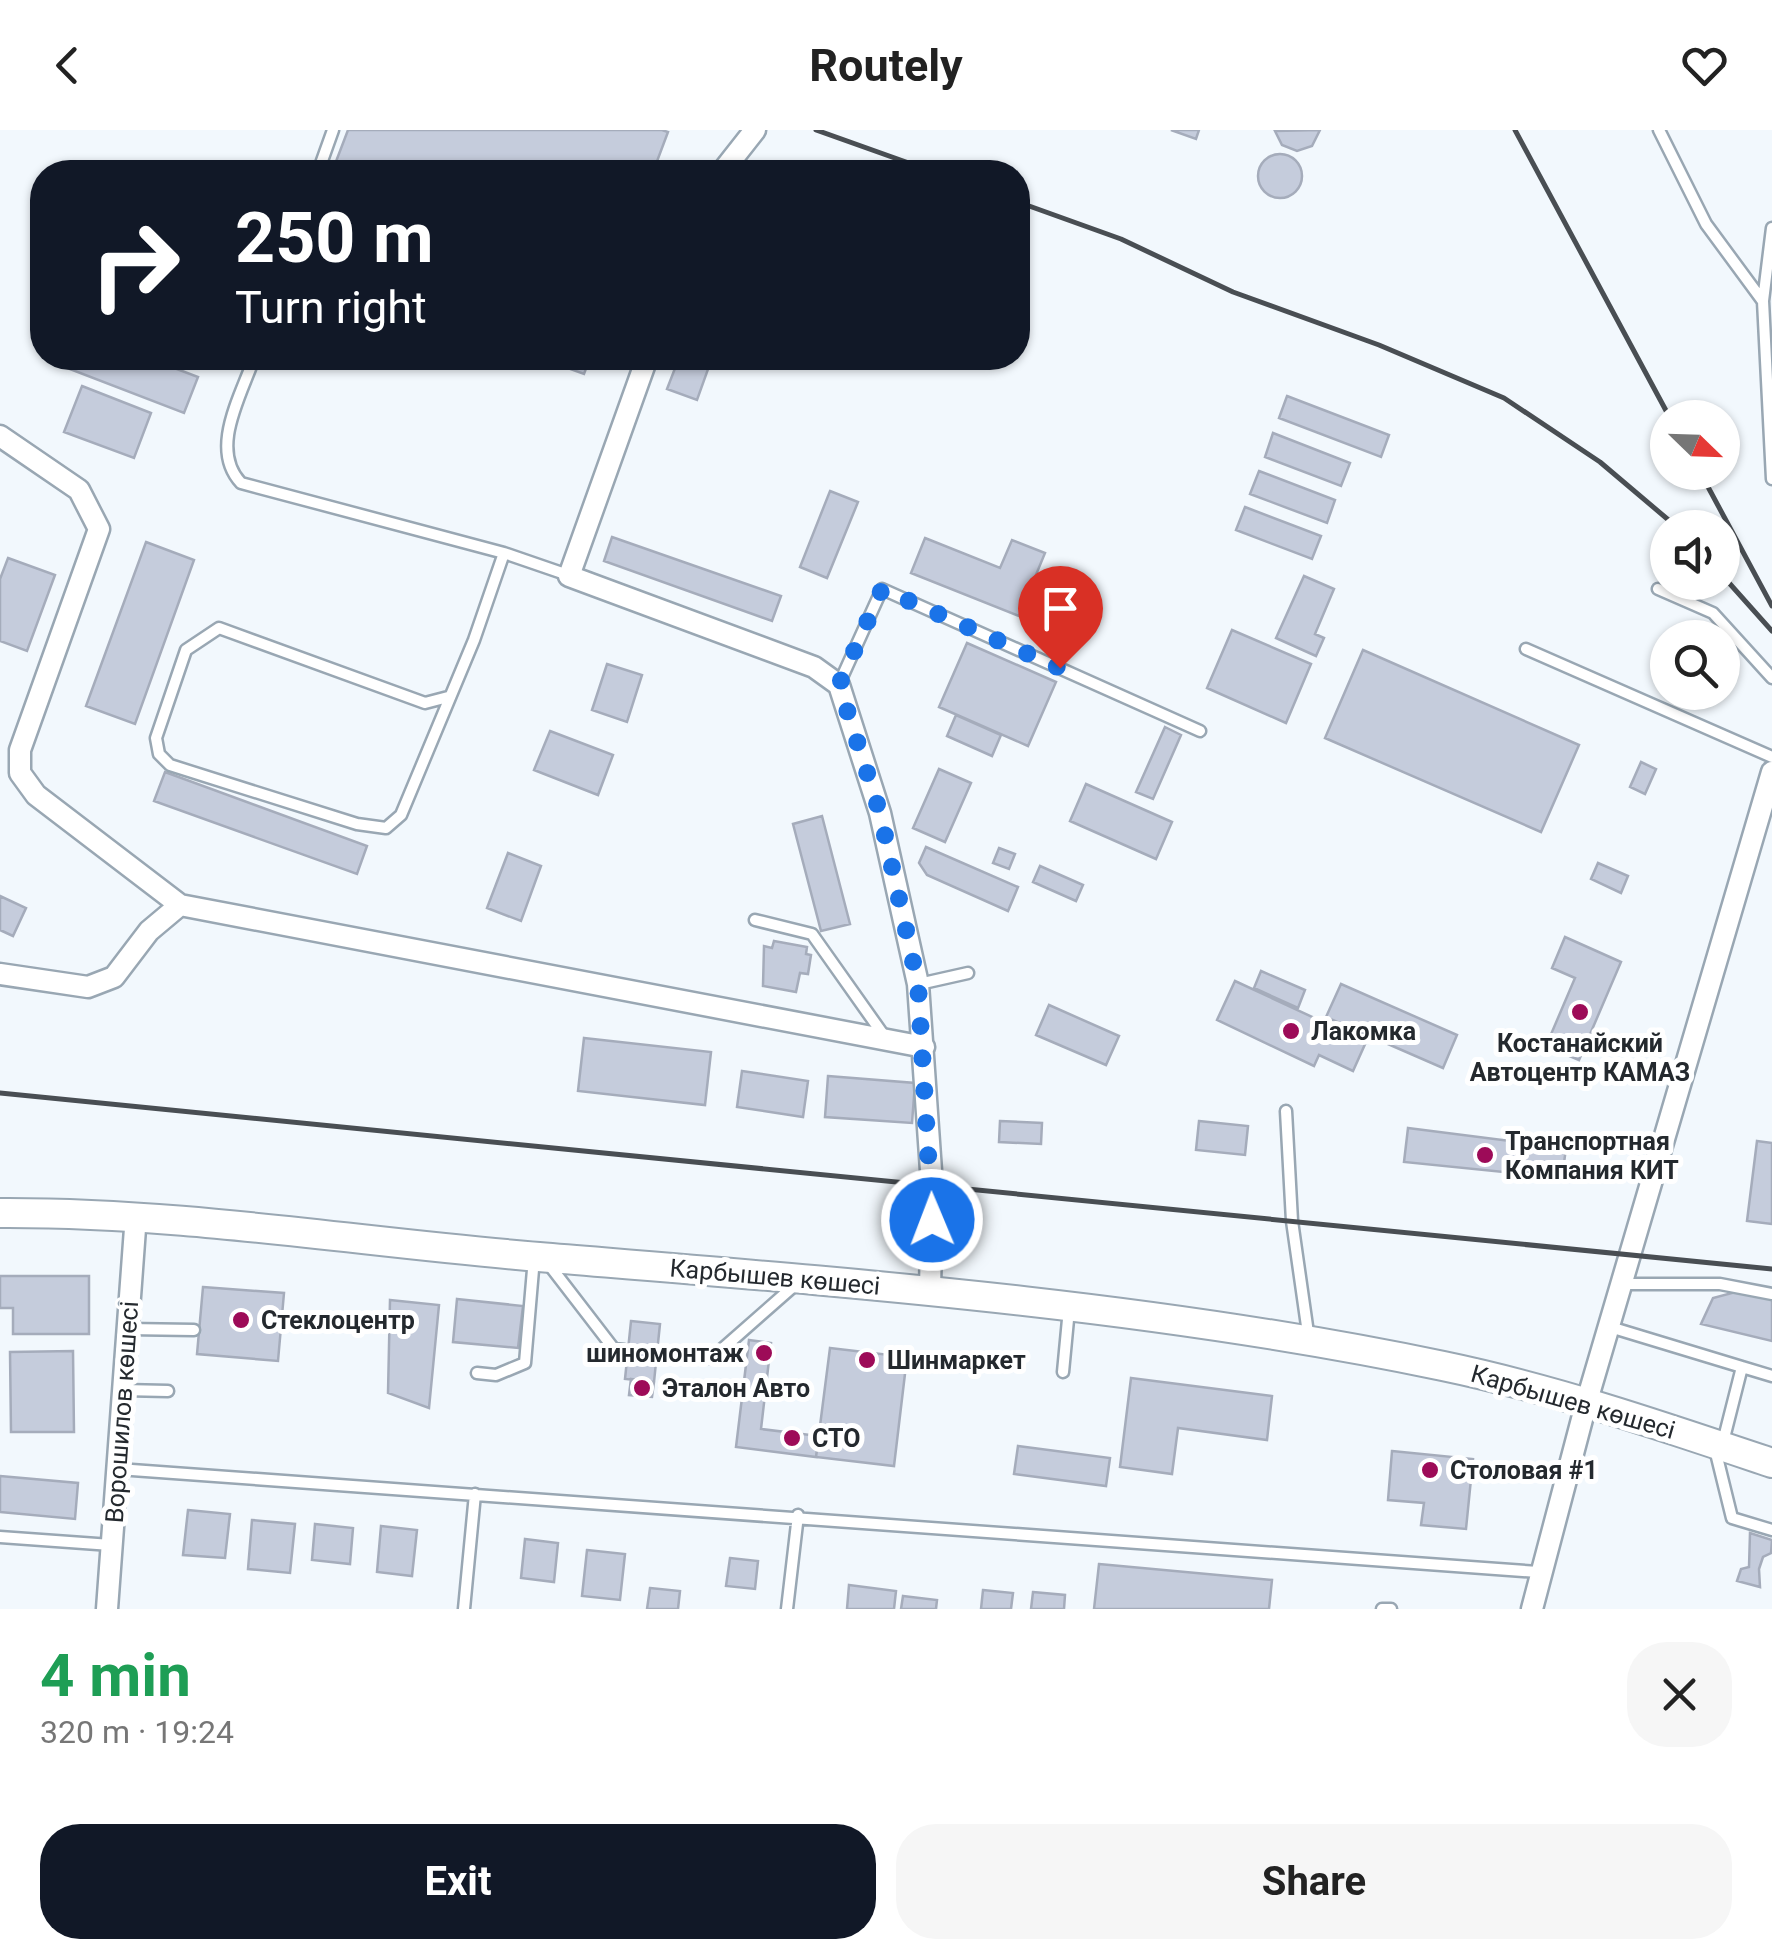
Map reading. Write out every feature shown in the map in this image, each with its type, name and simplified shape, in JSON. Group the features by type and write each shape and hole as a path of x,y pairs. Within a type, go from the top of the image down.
{"main road":[{"name":"Карбышев көшесі","path":"0,1213 136,1215 539,1257 930,1290 1309,1341 1448,1367 1586,1404 1772,1463"}],"street":[{"path":"732,160 756,130"},
{"path":"644,370 570,576 814,667 839,685 880,813 918,984 932,1186 930,1290"},
{"path":"0,436 78,490 99,529 20,750 20,774 36,795 180,905 924,1048"},
{"path":"1532,1609 1538,1572 1586,1404 1772,772"},
{"path":"0,974 88,987 114,978 150,931 180,905"},
{"name":"Ворошилов көшесі","path":"107,1609 136,1215"}],"lane":[{"path":"322,160 333,130"},
{"path":"1658,130 1706,224 1762,301"},
{"path":"1772,228 1762,301 1772,479"},
{"path":"250,370 228,432 226,459 241,484 504,553 570,576"},
{"path":"448,697 425,703 219,628 186,650 156,738 159,754 170,765 358,824 386,828 401,815 448,697 504,553"},
{"path":"839,685 882,589 1200,731"},
{"path":"1683,600 1713,613 1772,678"},
{"path":"1526,648 1772,756"},
{"path":"755,920 812,934 888,1041"},
{"path":"918,984 968,974"},
{"path":"1286,1112 1292,1221 1309,1341"},
{"path":"539,1257 614,1349 624,1350"},
{"path":"477,1372 496,1375 525,1363 539,1257"},
{"path":"660,1353 712,1358 801,1280"},
{"path":"1623,1284 1720,1284 1772,1294"},
{"path":"1063,1372 1070,1308"},
{"path":"1610,1326 1772,1376"},
{"path":"128,1330 194,1330"},
{"path":"1742,1368 1718,1445 1732,1518 1772,1530"},
{"path":"123,1390 168,1391"},
{"path":"117,1468 1538,1572"},
{"path":"464,1609 475,1494"},
{"path":"787,1609 798,1515"},
{"path":"0,1537 112,1546"},
{"path":"1382,1609 1391,1609"}],"building":[{"path":"348,130 668,132 658,160 337,160"},
{"path":"1171,130 1199,130 1196,139"},
{"path":"1320,130 1312,146 1297,151 1282,145 1275,131"},
{"path":"1280,154 1296,160 1302,176 1296,192 1280,198 1264,192 1258,176 1264,160"},
{"path":"72,370 180,370 198,377 184,413"},
{"path":"674,370 708,370 697,400 667,389"},
{"path":"82,386 151,413 134,458 64,432"},
{"path":"1287,396 1389,435 1381,457 1279,418"},
{"path":"1273,433 1350,463 1341,486 1265,457"},
{"path":"1259,471 1335,500 1327,523 1250,494"},
{"path":"830,491 858,502 827,578 800,567"},
{"path":"1245,507 1321,536 1312,559 1236,530"},
{"path":"612,537 781,596 772,621 604,561"},
{"path":"925,538 1000,568 1012,540 1045,553 1019,616 911,573"},
{"path":"146,542 194,560 135,724 86,706"},
{"path":"8,558 55,575 27,651 0,641 0,579"},
{"path":"1304,576 1334,589 1315,634 1324,638 1316,656 1276,638"},
{"path":"1232,630 1311,664 1286,723 1207,688"},
{"path":"967,643 1056,682 1028,746 939,707"},
{"path":"1363,650 1579,745 1541,832 1325,738"},
{"path":"607,664 642,675 627,722 592,710"},
{"path":"956,715 1001,735 992,756 947,736"},
{"path":"1165,727 1181,735 1153,799 1136,792"},
{"path":"550,731 613,755 598,795 534,770"},
{"path":"1641,762 1656,769 1645,794 1630,787"},
{"path":"939,769 971,783 945,842 913,828"},
{"path":"165,772 367,846 357,874 154,801"},
{"path":"1086,784 1172,822 1156,859 1070,821"},
{"path":"822,816 850,924 821,931 793,824"},
{"path":"926,847 1018,887 1008,911 927,875 919,863"},
{"path":"999,848 1015,854 1009,869 993,863"},
{"path":"508,853 541,866 521,921 487,908"},
{"path":"1598,863 1628,876 1621,893 1591,879"},
{"path":"1040,866 1083,885 1076,901 1033,882"},
{"path":"0,896 26,908 13,936 0,930"},
{"name":"Костанайский Автоцентр КАМАЗ","path":"1565,937 1621,962 1579,1060 1546,1046 1575,978 1552,968"},
{"path":"774,941 807,947 806,954 811,955 808,974 800,973 796,992 763,986 764,946 772,948"},
{"path":"1261,971 1305,990 1298,1008 1254,988"},
{"name":"Лакомка","path":"1235,981 1366,1042 1353,1071 1319,1055 1314,1066 1217,1020"},
{"path":"1341,984 1457,1035 1443,1068 1326,1017"},
{"path":"1049,1005 1119,1036 1106,1065 1036,1035"},
{"path":"584,1038 711,1052 705,1105 578,1091"},
{"path":"742,1071 808,1081 803,1117 737,1107"},
{"path":"828,1076 915,1083 912,1123 825,1117"},
{"path":"1000,1121 1042,1123 1041,1144 999,1142"},
{"path":"1199,1121 1248,1126 1245,1155 1196,1150"},
{"name":"Транспортная Компания КИТ","path":"1408,1128 1566,1148 1562,1178 1404,1162"},
{"path":"1757,1141 1772,1143 1772,1224 1747,1221"},
{"path":"0,1276 89,1276 89,1334 13,1334 13,1308 0,1308"},
{"name":"Стеклоцентр","path":"203,1287 284,1293 278,1361 197,1354"},
{"path":"1743,1290 1772,1298 1772,1341 1701,1324 1713,1298"},
{"path":"457,1299 523,1306 518,1348 453,1342"},
{"path":"390,1300 439,1305 429,1408 388,1393"},
{"path":"631,1321 660,1324 654,1382 625,1379"},
{"path":"749,1340 771,1343 761,1429 819,1436 816,1457 736,1447"},
{"path":"830,1348 907,1357 894,1466 816,1457"},
{"path":"73,1351 74,1432 11,1432 10,1352"},
{"path":"1131,1378 1272,1396 1267,1440 1178,1428 1172,1474 1120,1467"},
{"name":"Эталон Авто","path":"631,1379 654,1382 652,1397 629,1395"},
{"path":"1018,1446 1110,1458 1106,1486 1014,1474"},
{"path":"1392,1451 1473,1459 1466,1529 1421,1525 1424,1503 1388,1500"},
{"path":"0,1476 78,1483 75,1519 0,1512"},
{"path":"188,1510 230,1514 225,1558 183,1555"},
{"path":"252,1520 295,1524 290,1573 248,1569"},
{"path":"315,1524 353,1528 350,1564 312,1560"},
{"path":"381,1526 417,1530 412,1576 377,1572"},
{"path":"1750,1533 1772,1540 1771,1553 1763,1557 1759,1569 1760,1587 1737,1581 1741,1569 1749,1567"},
{"path":"525,1539 558,1543 554,1582 521,1578"},
{"path":"587,1550 625,1554 620,1600 582,1596"},
{"path":"730,1558 758,1561 755,1589 726,1586"},
{"path":"1099,1564 1272,1580 1269,1609 1094,1609"},
{"path":"849,1585 896,1591 894,1609 847,1609"},
{"path":"650,1588 680,1591 678,1609 647,1609"},
{"path":"983,1590 1013,1593 1011,1609 981,1609"},
{"path":"1033,1592 1065,1595 1064,1609 1031,1609"},
{"path":"903,1596 937,1600 936,1609 901,1609"}],"railway":[{"path":"816,130 900,160"},
{"path":"1515,130 1660,400"},
{"path":"1030,206 1121,239 1233,292 1379,345 1504,398 1600,462 1657,510"},
{"path":"1710,490 1772,606"},
{"path":"1740,595 1772,631"},
{"path":"0,1093 1772,1269"}],"place":[{"name":"Костанайский Автоцентр КАМАЗ","path":"1580,1012"},
{"name":"Лакомка","path":"1291,1031"},
{"name":"Транспортная Компания КИТ","path":"1485,1155"},
{"name":"Стеклоцентр","path":"241,1320"},
{"name":"шиномонтаж","path":"764,1353"},
{"name":"Шинмаркет","path":"867,1360"},
{"name":"Эталон Авто","path":"642,1388"},
{"name":"СТО","path":"792,1438"},
{"name":"Столовая #1","path":"1430,1470"}],"route":[{"path":"932,1220 918,984 880,813 839,685 882,589 1060,668"}]}
